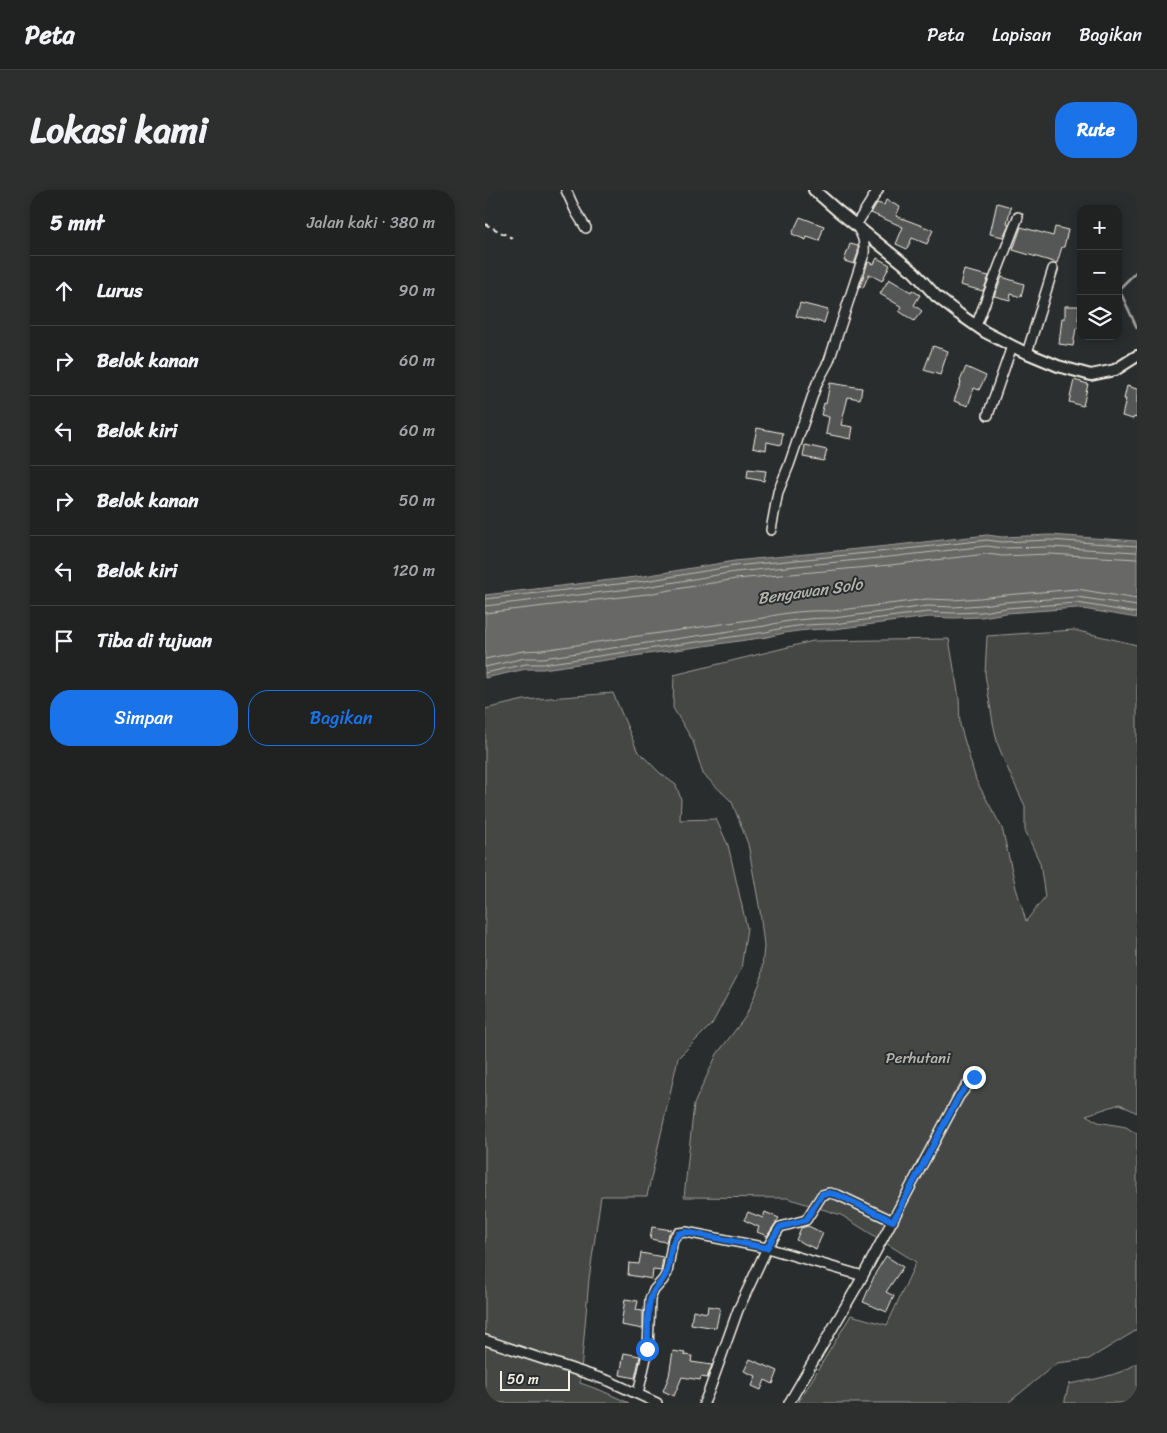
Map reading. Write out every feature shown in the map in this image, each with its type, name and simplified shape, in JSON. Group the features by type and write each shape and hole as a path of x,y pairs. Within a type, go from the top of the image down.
{"street":[{"path":"566,190 586,228"},
{"path":"813,190 914,272 937,296 977,326 1012,346 1058,366 1091,375 1115,370 1137,356"},
{"path":"856,225 878,190"},
{"path":"977,326 1018,217"},
{"path":"771,530 778,492 817,383 829,361 864,254 865,243 856,225"},
{"path":"1027,353 1053,269"},
{"path":"988,414 1012,346"},
{"path":"789,1403 863,1276 959,1096 974,1077"},
{"path":"704,1403 738,1310 767,1248 780,1227 806,1220 825,1193 838,1195 893,1221"},
{"path":"637,1394 647,1349 650,1299 654,1290 667,1273 673,1239 678,1234 686,1232 767,1248 863,1276"},
{"path":"485,1340 609,1381 657,1403"}],"path":[{"path":"485,224 512,238"}],"green space":[{"name":"Perhutani","path":"1074,630 1137,645 1137,1113 1120,1104 1086,1115 1098,1122 1126,1127 1137,1134 1137,1330 1089,1359 1057,1363 1008,1403 798,1403 851,1315 887,1325 916,1262 841,1215 787,1198 684,1197 694,1104 717,1054 746,1016 761,980 764,946 748,844 732,802 703,774 693,741 673,708 674,675 813,641 949,639 959,698 960,725 976,780 1002,828 1026,921 1045,897 1040,863 1025,830 1025,806 998,745 993,723 985,674 987,636"},
{"path":"613,693 637,750 661,774 676,785 681,799 680,820 716,819 728,845 747,928 741,969 712,1024 678,1058 647,1196 601,1196 589,1279 580,1383 629,1403 485,1403 485,709 524,700"},
{"path":"1137,1363 1137,1403 1065,1403 1069,1384 1114,1374"}],"water":[{"name":"Bengawan Solo","path":"987,535 1002,537 1050,535 1137,541 1137,618 1077,608 1006,613 982,617 929,617 834,629 792,632 543,669 526,669 485,678 485,595 644,576 734,561"}],"building":[{"path":"886,200 900,207 896,216 933,230 927,244 912,238 907,249 896,244 903,227 871,213 877,203 884,205"},
{"path":"997,203 1011,207 1007,223 1009,224 1003,237 990,234"},
{"path":"800,217 824,226 819,241 807,237 806,240 792,234"},
{"path":"1021,227 1053,236 1055,227 1068,230 1064,247 1062,247 1057,263 1013,250"},
{"path":"850,244 858,246 858,253 854,264 844,261"},
{"path":"877,258 890,265 882,281 869,274 863,288 860,287 868,262 874,264"},
{"path":"964,270 989,276 983,291 960,285"},
{"path":"1002,277 1024,284 1021,297 1011,294 1010,300 994,296"},
{"path":"889,279 920,295 914,305 922,311 914,321 899,311 902,307 880,294"},
{"path":"800,303 828,310 824,323 796,316"},
{"path":"1065,306 1077,306 1077,328 1073,346 1059,344 1062,318 1065,318"},
{"path":"933,346 948,351 940,375 924,370"},
{"path":"966,367 986,376 979,390 974,388 968,406 954,401"},
{"path":"1074,380 1088,384 1083,406 1069,402"},
{"path":"830,383 862,388 860,399 848,397 841,425 853,427 851,439 826,434 829,417 821,415 824,403 826,404"},
{"path":"1127,386 1137,389 1137,418 1134,417 1133,419 1122,416"},
{"path":"757,428 783,433 781,445 767,442 766,450 753,447"},
{"path":"805,445 827,450 824,461 803,457"},
{"path":"748,469 766,471 764,481 747,478"},
{"path":"748,1212 763,1218 765,1212 779,1218 767,1236 757,1232 759,1227 744,1220"},
{"path":"808,1226 823,1233 816,1249 796,1240 801,1228"},
{"path":"652,1227 672,1230 666,1242 650,1239"},
{"path":"641,1253 663,1257 661,1271 653,1270 652,1279 628,1275 629,1263 639,1264"},
{"path":"886,1256 903,1267 886,1292 894,1296 887,1312 863,1302 876,1272"},
{"path":"625,1299 638,1301 636,1310 643,1311 643,1329 621,1325"},
{"path":"708,1306 720,1308 716,1328 691,1324 693,1310 707,1313"},
{"path":"673,1351 692,1356 691,1362 712,1365 707,1378 701,1377 700,1380 682,1377 674,1396 663,1391 669,1376"},
{"path":"624,1353 640,1356 635,1378 620,1375"},
{"path":"750,1359 778,1371 773,1384 765,1380 761,1390 752,1386 756,1376 744,1371"}],"waterway":[{"path":"1137,271 1119,289 1137,328"}],"route":[{"path":"647,1349 650,1299 654,1290 667,1273 673,1239 678,1234 686,1232 767,1248 780,1227 806,1220 822,1194 825,1193 838,1195 893,1221 959,1096 974,1077"}]}
